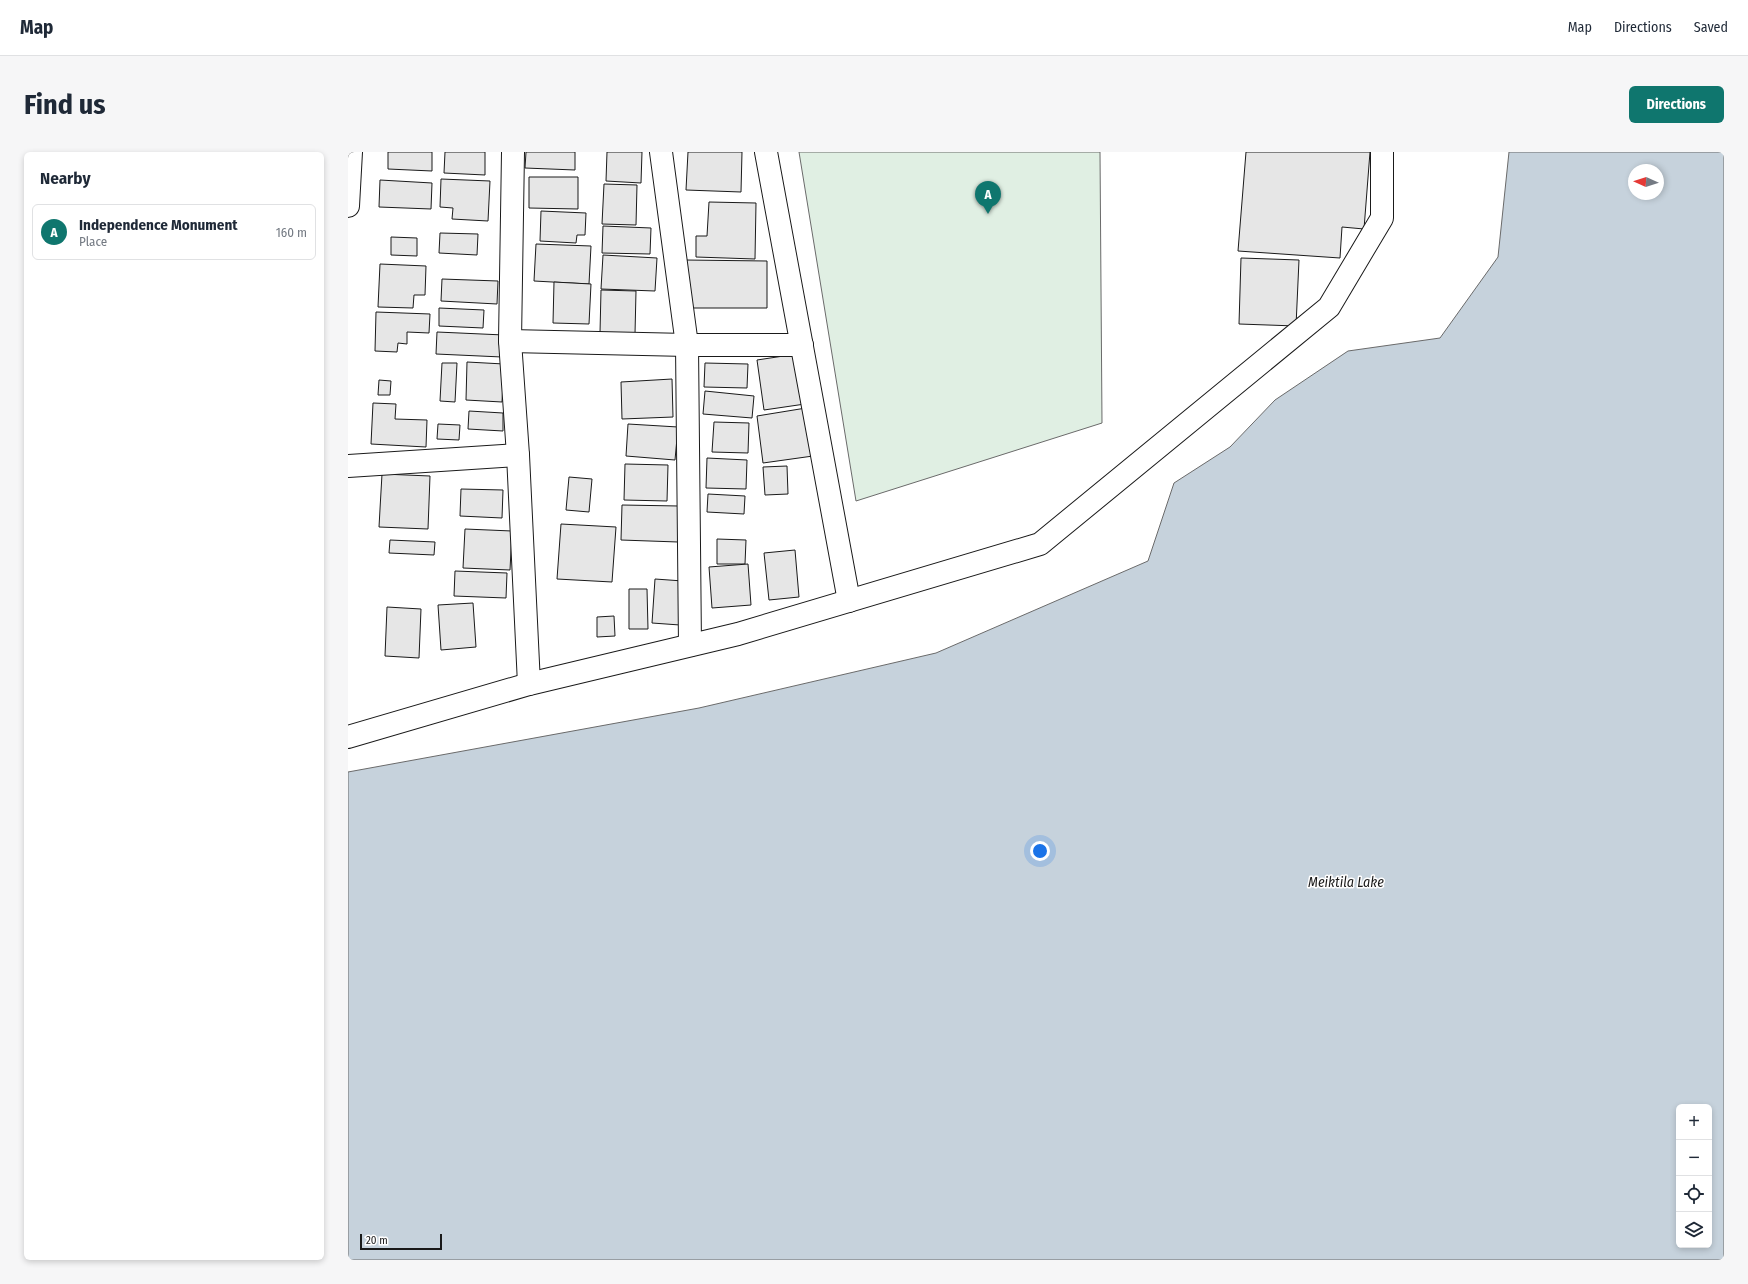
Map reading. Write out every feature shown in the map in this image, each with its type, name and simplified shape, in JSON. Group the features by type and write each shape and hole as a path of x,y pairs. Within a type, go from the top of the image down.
{"street":[{"path":"348,206 351,152"},
{"path":"513,152 510,341 518,456 529,684"},
{"path":"661,152 687,346 690,645"},
{"path":"766,152 849,601"},
{"path":"348,737 529,684 738,634 1040,544 1329,307 1382,218 1382,152"},
{"path":"510,341 687,346 802,346"},
{"path":"348,466 518,456"}],"green space":[{"path":"799,152 1100,152 1102,423 856,501"}],"water":[{"name":"Meiktila Lake","path":"1509,152 1724,152 1724,1260 348,1260 348,772 699,708 936,653 1148,561 1174,483 1230,447 1275,400 1348,351 1440,338 1498,257"}],"building":[{"path":"388,152 432,152 432,171 388,169"},
{"path":"445,152 485,152 485,175 444,173"},
{"path":"526,152 575,152 575,170 525,168"},
{"path":"607,152 642,152 641,183 606,181"},
{"path":"688,152 742,152 741,192 686,190"},
{"path":"1246,152 1370,152 1364,229 1342,227 1340,258 1238,251"},
{"path":"529,177 578,177 578,209 529,208"},
{"path":"441,179 490,181 488,221 452,219 453,208 440,207"},
{"path":"380,180 432,183 431,209 379,207"},
{"path":"604,184 637,185 636,225 602,224"},
{"path":"709,202 756,203 755,259 696,257 696,236 707,236"},
{"path":"541,211 586,213 585,235 577,235 576,243 540,241"},
{"path":"603,226 651,228 650,254 602,253"},
{"path":"440,233 478,234 477,255 439,253"},
{"path":"391,237 417,238 417,256 391,255"},
{"path":"536,244 591,246 589,284 534,281"},
{"path":"603,255 657,258 655,291 601,289"},
{"path":"1241,258 1299,260 1296,326 1239,324"},
{"path":"685,260 767,261 767,308 684,308"},
{"path":"380,264 426,266 425,295 414,295 413,308 378,307"},
{"path":"442,279 498,281 497,304 441,301"},
{"path":"554,282 591,284 589,324 553,323"},
{"path":"601,290 636,291 635,334 600,333"},
{"path":"439,308 484,310 483,328 439,326"},
{"path":"376,312 430,314 429,333 407,332 407,344 398,343 397,352 375,351"},
{"path":"437,332 504,335 502,357 436,354"},
{"path":"797,354 805,404 764,410 757,360"},
{"path":"467,362 504,364 502,402 466,400"},
{"path":"442,363 457,363 455,402 440,401"},
{"path":"705,363 748,364 747,388 704,387"},
{"path":"672,379 673,417 622,419 621,382"},
{"path":"379,380 391,381 390,395 378,395"},
{"path":"705,391 754,396 752,418 703,414"},
{"path":"373,403 396,404 395,419 427,420 426,447 371,444"},
{"path":"806,408 813,456 763,463 757,416"},
{"path":"469,411 503,413 503,431 468,429"},
{"path":"714,422 749,423 748,453 712,452"},
{"path":"438,424 460,425 459,440 437,439"},
{"path":"628,424 678,427 675,460 626,456"},
{"path":"707,458 747,460 746,489 706,488"},
{"path":"625,464 668,465 667,501 624,500"},
{"path":"787,466 788,494 765,495 763,467"},
{"path":"382,474 430,476 428,529 379,527"},
{"path":"569,477 592,479 589,512 566,510"},
{"path":"461,489 503,490 502,518 460,516"},
{"path":"708,494 745,496 744,514 707,512"},
{"path":"622,505 679,506 678,542 621,540"},
{"path":"561,524 616,527 612,582 557,579"},
{"path":"465,529 512,531 510,570 463,568"},
{"path":"717,539 746,540 745,564 717,564"},
{"path":"390,540 435,542 434,555 389,553"},
{"path":"795,550 799,597 769,600 764,553"},
{"path":"748,564 751,605 712,608 709,567"},
{"path":"455,571 507,573 506,598 454,596"},
{"path":"655,579 683,581 680,625 652,623"},
{"path":"629,589 647,589 648,629 629,629"},
{"path":"473,603 476,647 441,650 438,605"},
{"path":"387,607 421,609 419,658 385,656"},
{"path":"614,616 615,636 597,637 597,617"}],"place":[{"name":"Independence Monument","path":"988,214"}]}
